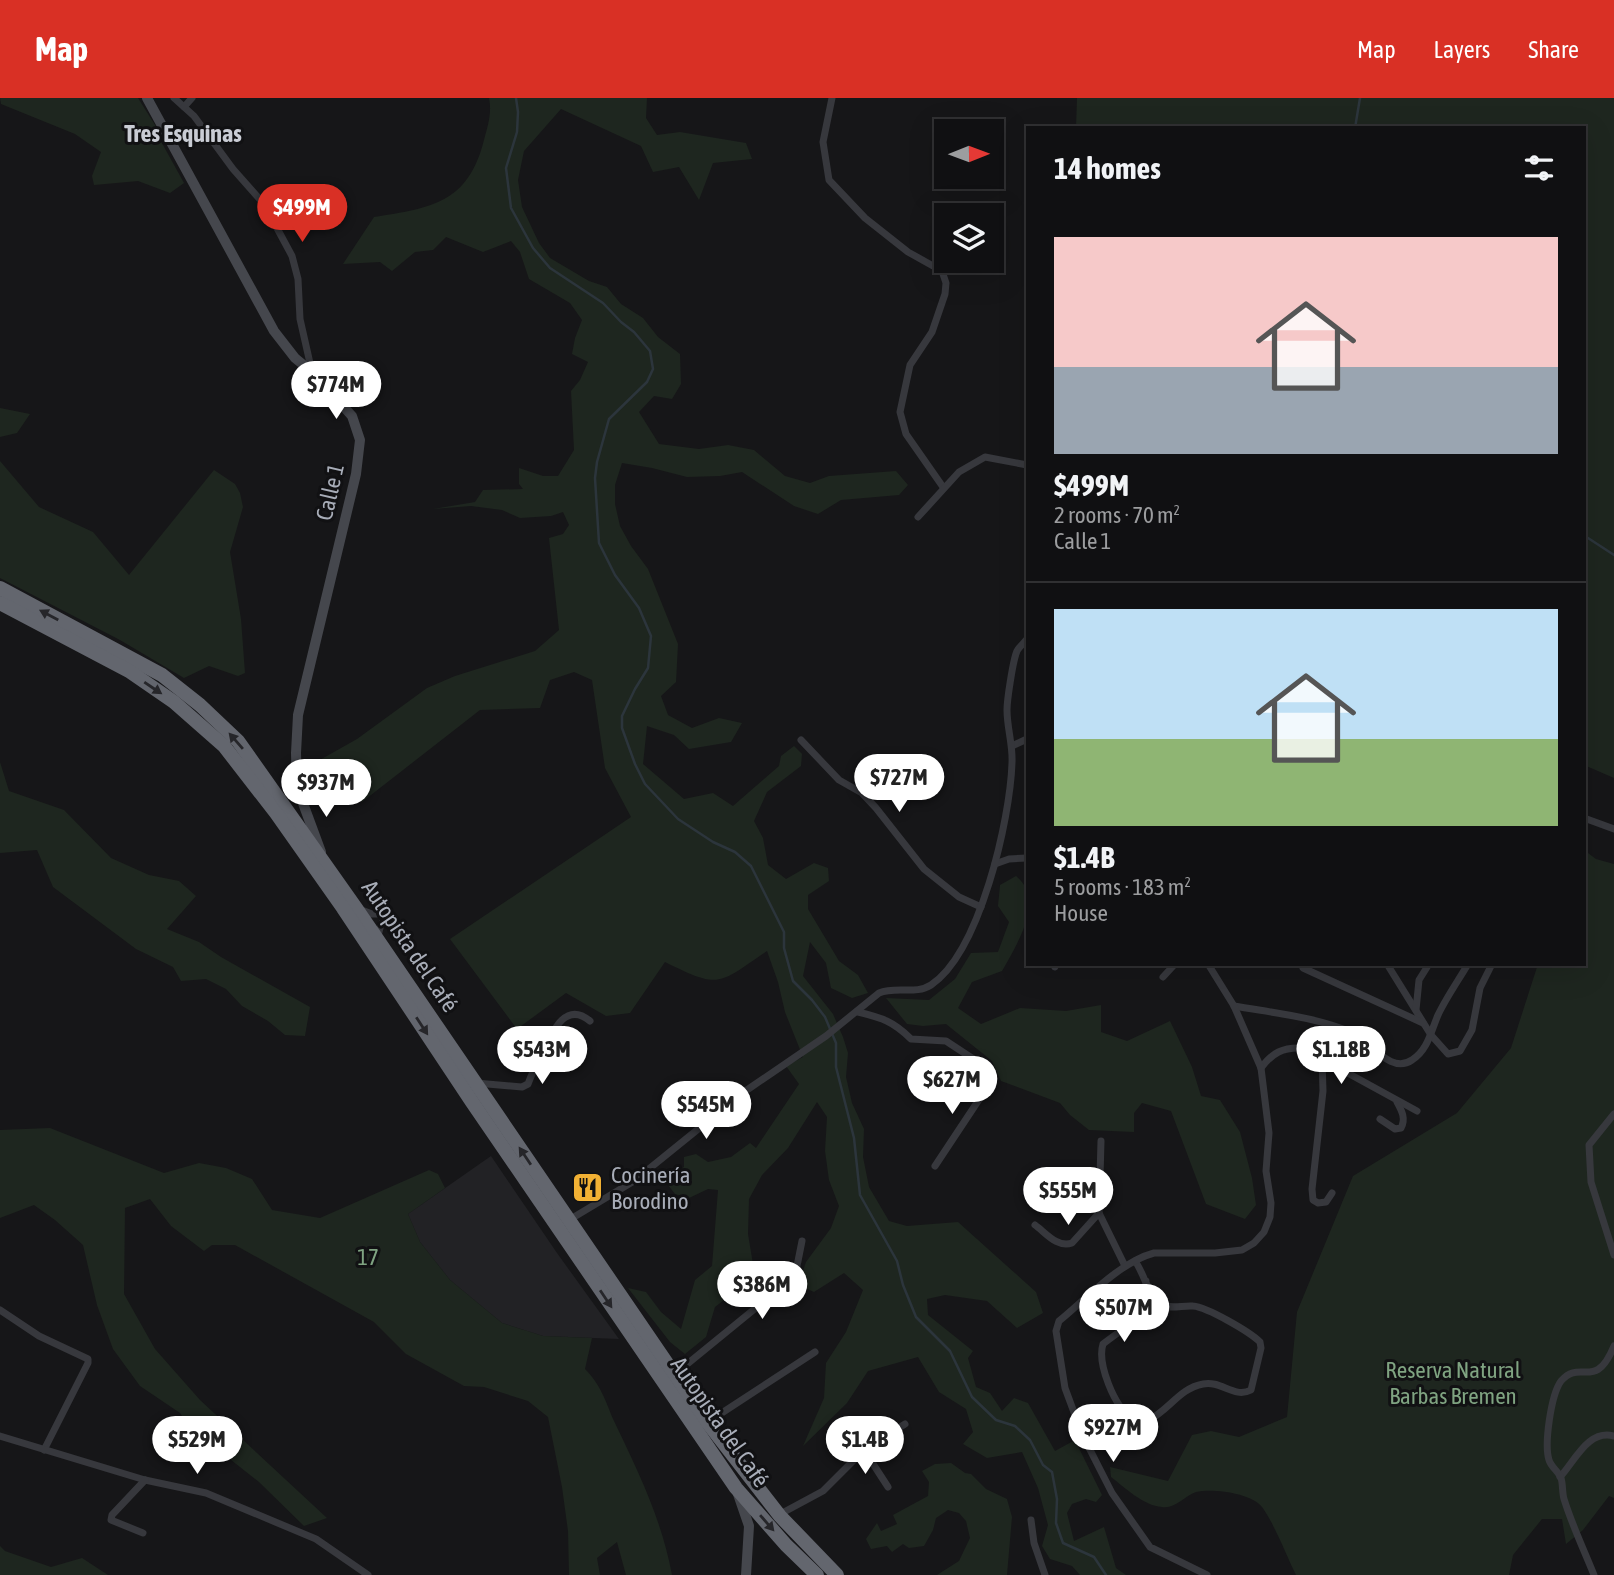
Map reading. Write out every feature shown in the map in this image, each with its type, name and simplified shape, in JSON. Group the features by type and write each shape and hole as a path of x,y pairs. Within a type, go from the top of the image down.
{"highway":[{"name":"Autopista del Café","path":"0,588 162,675 200,705 238,741 356,908 707,1422 780,1516 837,1575"},
{"name":"Autopista del Café","path":"0,603 129,671 174,702 224,746 276,813 343,908 736,1488 786,1545 817,1575"}],"street":[{"path":"174,98 206,130 264,204 292,256 298,279 300,319 312,372"},
{"path":"184,107 192,98"},
{"path":"832,98 823,142 829,180 864,218 908,252 934,264 942,271 946,283 932,332 910,365 900,412 906,434 943,487"},
{"name":"Calle 1","path":"148,99 265,316 283,344 352,416 360,440 360,454 299,715 296,753 298,787 324,862"},
{"path":"918,517 959,472 985,457 1026,465"},
{"path":"569,1220 634,1181 744,1092 858,1012 879,993 889,989 919,990 950,969 963,948 981,907 995,864 1011,780 1012,746 1007,708 1017,651 1026,640"},
{"path":"1012,746 1026,739"},
{"path":"801,740 839,780 862,793 876,807 924,869 959,897 981,907"},
{"path":"271,787 281,794 288,794 298,787"},
{"path":"1586,819 1614,828"},
{"path":"995,864 1009,859 1026,858"},
{"path":"356,908 372,914 389,914 381,924 378,940"},
{"path":"1163,977 1173,966"},
{"path":"1207,1575 1150,1547 1112,1493 1082,1434 1065,1388 1056,1331 1059,1321 1125,1266 1135,1261 1154,1253 1242,1250 1254,1243 1264,1232 1270,1217 1266,1171 1269,1133 1261,1068 1234,1006 1212,966"},
{"path":"1388,966 1431,1035 1448,1054 1460,1051 1472,1030 1480,988 1491,966"},
{"path":"1416,1011 1419,980 1428,966"},
{"path":"1234,1006 1324,1022 1356,1034 1382,1057 1401,1064 1410,1062 1423,1051 1438,1016 1467,966"},
{"path":"1303,968 1423,1023"},
{"path":"858,1012 897,1024 911,1039 946,1041 990,1070 990,1083 935,1167"},
{"path":"475,1083 522,1087 527,1084 557,1024 576,1014 583,1015 590,1021"},
{"path":"1261,1068 1268,1059 1283,1049 1302,1048 1417,1111"},
{"path":"1322,1059 1324,1091 1313,1200 1318,1203 1326,1202 1332,1193"},
{"path":"1380,1119 1395,1129 1401,1128 1403,1116 1396,1101"},
{"path":"1614,1114 1589,1145 1591,1182 1614,1255"},
{"path":"1101,1141 1099,1213 1125,1266"},
{"path":"1035,1225 1057,1243 1066,1245 1072,1243 1099,1213"},
{"path":"675,1374 795,1276 802,1241"},
{"path":"1135,1261 1146,1281 1157,1302 1164,1306 1194,1306 1209,1311 1260,1342 1251,1390 1237,1393 1212,1383 1203,1384 1187,1389 1149,1420 1133,1418 1123,1409 1107,1380 1100,1359 1101,1350 1103,1344 1143,1310 1146,1281"},
{"path":"0,1310 39,1336 88,1359 44,1450"},
{"path":"1594,1575 1564,1498 1560,1477 1549,1464 1547,1451 1552,1404 1558,1385 1566,1376 1578,1372 1597,1372 1606,1364 1614,1346"},
{"path":"707,1422 815,1352"},
{"path":"780,1516 784,1511 830,1486 864,1450 905,1424"},
{"path":"1560,1477 1592,1439 1608,1434 1614,1436"},
{"path":"0,1436 145,1480 206,1493 316,1539 368,1575"},
{"path":"864,1450 888,1487"},
{"path":"143,1533 111,1520 112,1515 145,1480"},
{"path":"736,1488 749,1526 746,1575"},
{"path":"1031,1520 1034,1543 1045,1575"}],"shaded area":[{"path":"491,1156 619,1339 543,1336 502,1323 450,1280 420,1242 408,1214"}],"green space":[{"path":"0,98 138,98 160,133 158,136 184,183 170,193 138,181 94,185 92,176 101,152 75,134 1,104"},
{"path":"489,98 647,98 646,118 657,135 680,132 746,143 752,159 713,163 699,200 679,167 653,172 641,146 561,109 524,151 518,180 522,207 539,243 550,258 589,281 607,287 621,304 643,318 658,337 680,354 681,384 672,399 654,396 639,412 659,444 699,449 728,445 754,450 785,476 810,483 829,476 896,471 908,485 899,495 841,500 818,514 794,506 742,472 687,477 622,463 615,485 615,504 620,526 648,569 678,644 676,682 661,696 668,715 692,728 719,718 742,723 731,742 689,749 674,735 647,726 643,764 684,799 713,793 733,806 779,766 781,756 794,746 802,754 801,766 767,792 754,821 763,838 768,865 786,879 814,863 828,868 829,881 808,895 808,909 839,961 858,975 868,993 852,998 831,988 826,963 810,942 803,976 833,1014 843,1037 848,1053 846,1077 852,1103 864,1129 863,1157 869,1187 889,1221 907,1226 958,1222 1036,1292 1043,1313 1017,1328 987,1301 945,1295 927,1299 928,1315 973,1351 968,1358 976,1387 990,1393 1002,1411 1014,1398 1028,1403 1055,1451 1075,1440 1102,1495 1096,1502 1086,1499 1072,1504 1067,1513 1074,1541 1104,1527 1116,1568 1126,1575 1080,1575 1072,1566 1050,1559 1042,1546 1048,1525 1038,1488 1022,1452 987,1458 963,1444 973,1432 966,1409 939,1392 918,1357 868,1371 847,1403 803,1446 824,1398 826,1363 846,1332 863,1290 844,1273 814,1292 798,1285 806,1262 831,1228 839,1206 829,1180 825,1151 827,1117 817,1102 788,1148 762,1175 749,1199 748,1234 753,1264 742,1286 715,1307 706,1337 685,1354 670,1342 628,1288 646,1292 661,1312 681,1329 695,1280 712,1266 718,1190 708,1189 689,1198 675,1194 668,1185 670,1176 684,1167 684,1157 696,1154 708,1162 731,1157 750,1143 756,1148 799,1084 786,1066 803,1057 785,1012 767,951 738,971 719,979 698,977 665,962 630,1013 606,1016 566,993 517,1029 450,939 631,817 605,768 592,680 574,672 550,680 540,708 480,710 362,802 349,790 325,796 312,775 318,761 357,739 427,688 455,676 535,651 559,630 549,538 563,534 569,525 563,512 551,516 520,518 502,510 471,506 433,509 475,502 483,490 523,489 519,484 519,468 543,476 558,476 574,450 571,391 580,380 588,362 572,354 582,320 570,303 529,279 520,252 511,241 483,252 446,237 433,250 415,252 392,271 380,262 343,264 374,217 430,205 457,190 477,161 489,119"},
{"path":"1077,98 1614,98 1614,778 1586,766 1586,126 1076,126"},
{"path":"0,408 30,414 17,433 0,437"},
{"path":"0,461 39,507 93,532 129,575 214,470 235,484 243,507 230,552 241,619 245,673 238,676 209,666 184,678 120,640 0,578"},
{"path":"0,762 9,791 64,810 111,858 149,875 179,881 196,896 167,929 199,942 310,1007 305,1036 285,1035 268,1021 242,1006 226,989 206,979 181,981 173,967 136,949 53,887 37,850 0,853"},
{"name":"Reserva Natural Barbas Bremen","path":"1586,852 1596,859 1614,864 1614,1498 1609,1496 1583,1530 1566,1544 1562,1519 1542,1519 1513,1555 1509,1575 1296,1575 1267,1514 1250,1498 1221,1491 1203,1491 1196,1492 1172,1506 1155,1506 1111,1477 1110,1467 1168,1481 1192,1435 1211,1431 1239,1437 1287,1417 1297,1312 1353,1176 1457,1113 1511,1048 1537,966 1586,966"},
{"path":"1016,876 1025,886 1025,923 1002,971 972,982 958,1008 981,1024 1020,1008 1066,1011 1101,1005 1101,1032 1127,1041 1170,1021 1192,1067 1201,1096 1220,1100 1240,1132 1256,1205 1245,1219 1206,1204 1171,1111 1142,1103 1134,1113 1134,1132 1089,1130 1060,1103 1001,1081 992,1061 946,1024 907,1024 886,998 929,1000 955,979 971,953 998,952 1009,922 998,906 1000,885"},
{"name":"17","path":"50,1128 164,1173 199,1163 226,1168 252,1179 272,1210 320,1218 429,1170 438,1174 445,1188 408,1214 420,1242 450,1280 502,1323 543,1336 592,1338 585,1369 602,1393 640,1477 656,1515 672,1575 626,1575 617,1542 597,1558 600,1575 569,1575 568,1531 548,1417 528,1401 484,1387 464,1386 406,1354 374,1322 235,1245 212,1245 204,1251 171,1226 150,1199 125,1208 124,1294 155,1349 200,1400 327,1518 304,1526 259,1482 196,1436 180,1413 140,1386 113,1349 97,1305 83,1245 34,1205 0,1218 0,1130"},
{"path":"951,1463 971,1474 986,1489 1007,1499 1012,1517 1007,1575 937,1575 959,1561 970,1538 966,1521 959,1513 948,1510 936,1518 924,1546 909,1548 903,1544 892,1552 887,1546 871,1549 866,1539 877,1523 881,1531 897,1524 893,1515 928,1496 929,1482 922,1471 935,1464"},
{"path":"0,1546 5,1551 51,1567 82,1558 108,1575 0,1575"}],"waterway":[{"path":"516,98 517,132 506,168 511,208 533,248 550,268 603,303 650,351 653,369 647,382 609,419 595,478 599,543 615,575 639,608 651,636 648,668 622,716 622,728 635,764 645,784 678,819 713,842 735,852 751,866 784,932 784,948 793,981 825,1017 836,1043 836,1067 854,1138 860,1195 897,1261 916,1317 950,1351 972,1397 996,1420 1015,1426 1030,1440 1043,1465 1052,1472 1057,1499 1056,1523 1063,1543 1094,1557 1106,1575"},
{"path":"1355,126 1360,98"},
{"path":"1586,538 1614,555"}],"place":[{"name":"Cocinería Borodino","path":"588,1188"}],"district":[{"name":"Tres Esquinas","path":"183,133"}]}
